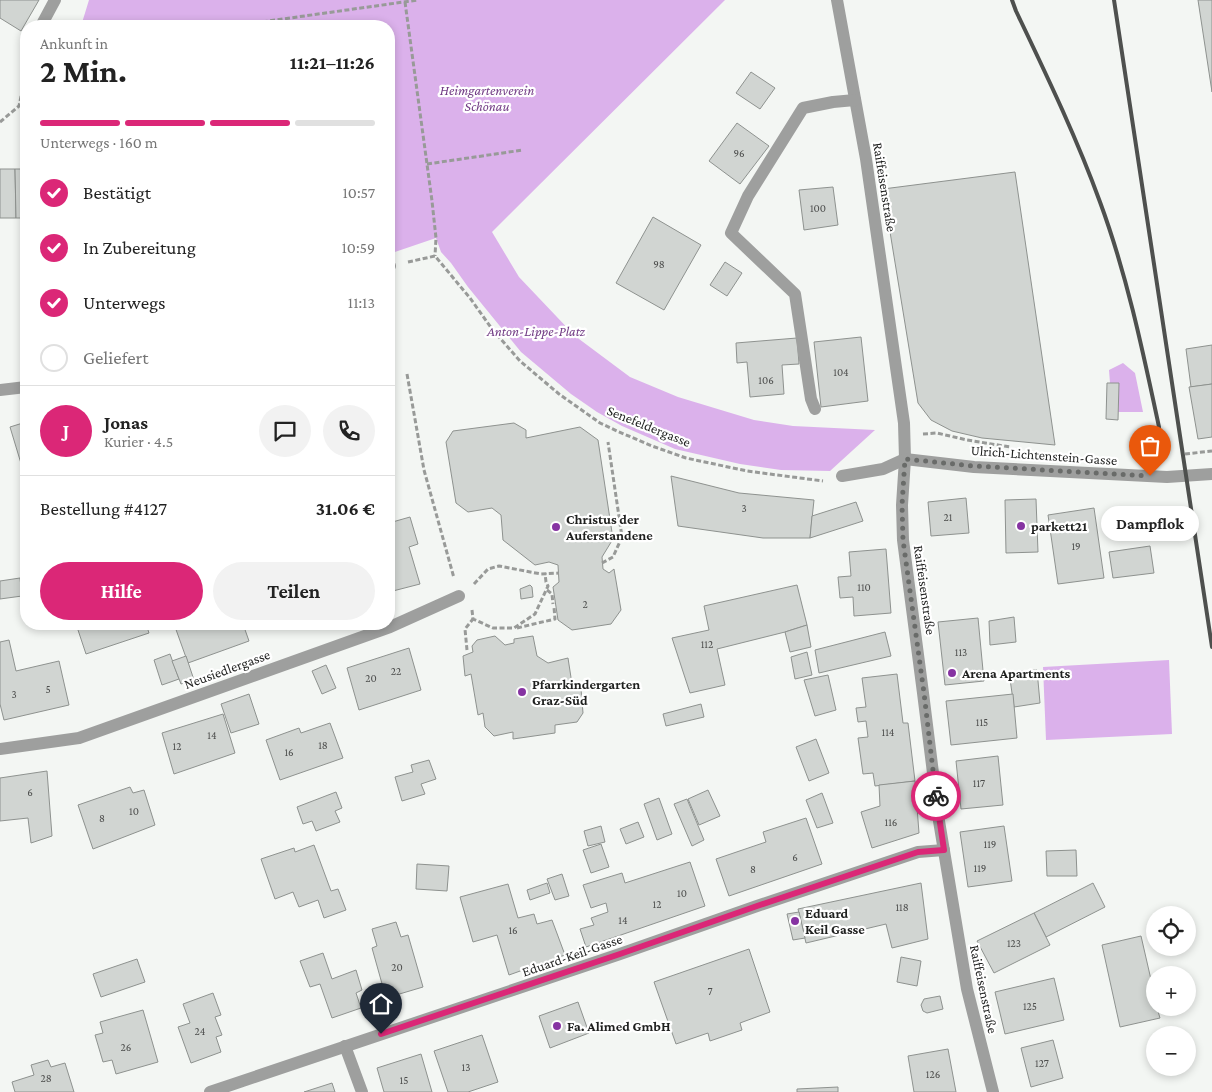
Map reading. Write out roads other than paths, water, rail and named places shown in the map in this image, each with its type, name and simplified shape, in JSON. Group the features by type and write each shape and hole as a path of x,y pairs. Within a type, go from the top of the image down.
{"street":[{"path":"44,20 55,0"},
{"name":"Raiffeisenstraße","path":"837,0 866,159 904,423 903,540 924,693 938,822 967,989 992,1092"},
{"path":"815,409 811,399 795,294 731,233 748,196 804,108 855,100"},
{"path":"0,390 20,388"},
{"path":"842,476 882,469 905,459"},
{"name":"Ulrich-Lichtenstein-Gasse","path":"905,459 974,466 1167,477 1212,474"},
{"name":"Neusiedlergasse","path":"395,625 459,596"},
{"name":"Neusiedlergasse","path":"0,749 79,738 382,630"},
{"name":"Eduard-Keil-Gasse","path":"210,1092 918,852 944,850"},
{"path":"345,1046 362,1092"}],"railway":[{"path":"1012,0 1071,129 1110,230 1134,314 1159,427"},
{"path":"1114,0 1212,647"}],"place":[{"name":"Dampflok","path":"1150,476"},
{"name":"parkett21","path":"1021,526"},
{"name":"Christus der Auferstandene","path":"556,527"},
{"name":"Arena Apartments","path":"952,673"},
{"name":"Pfarrkindergarten Graz-Süd","path":"522,692"},
{"name":"Eduard Keil Gasse","path":"795,921"},
{"name":"Fa. Alimed GmbH","path":"557,1026"}],"park label":[{"name":"Heimgartenverein Schönau","path":"487,98"},
{"name":"Anton-Lippe-Platz","path":"536,331"}]}
